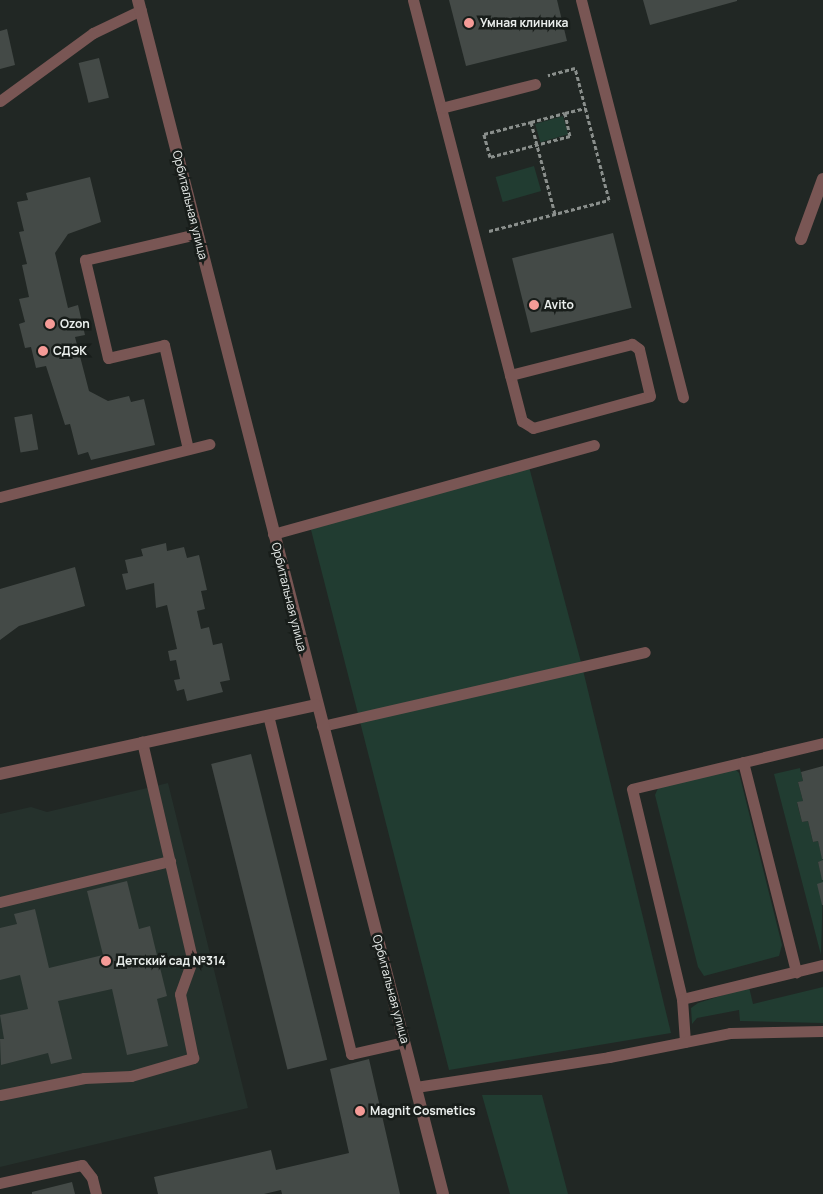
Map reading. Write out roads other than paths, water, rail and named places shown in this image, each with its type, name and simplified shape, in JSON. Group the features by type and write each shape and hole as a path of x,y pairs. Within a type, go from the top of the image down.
{"street":[{"name":"Орбитальная улица","path":"139,5 272,534 443,1194"},
{"path":"801,239 823,179"},
{"path":"0,774 316,705"}],"lane":[{"path":"413,0 474,235 510,375 522,421 528,428 650,396 639,349 632,344 510,375"},
{"path":"581,0 683,397"},
{"path":"0,102 93,33 139,5"},
{"path":"441,108 535,84"},
{"path":"188,449 164,345 108,358 85,260 197,234"},
{"path":"0,497 209,444"},
{"path":"272,534 594,445"},
{"path":"322,726 645,652"},
{"path":"268,715 351,1054 404,1042"},
{"path":"0,1095 84,1078 131,1076 193,1058 180,994 191,963 191,954 142,742"},
{"path":"685,1042 682,999 632,789 823,743"},
{"path":"743,762 796,972"},
{"path":"0,902 170,861"},
{"path":"682,999 823,965"},
{"path":"416,1087 730,1033 823,1031"},
{"path":"0,1183 82,1164 92,1178 96,1194"}],"place":[{"name":"Умная клиника","path":"469,23"},
{"name":"Avito","path":"534,305"},
{"name":"Ozon","path":"50,324"},
{"name":"СДЭК","path":"43,351"},
{"name":"Детский сад №314","path":"106,961"},
{"name":"Magnit Cosmetics","path":"360,1111"}]}
